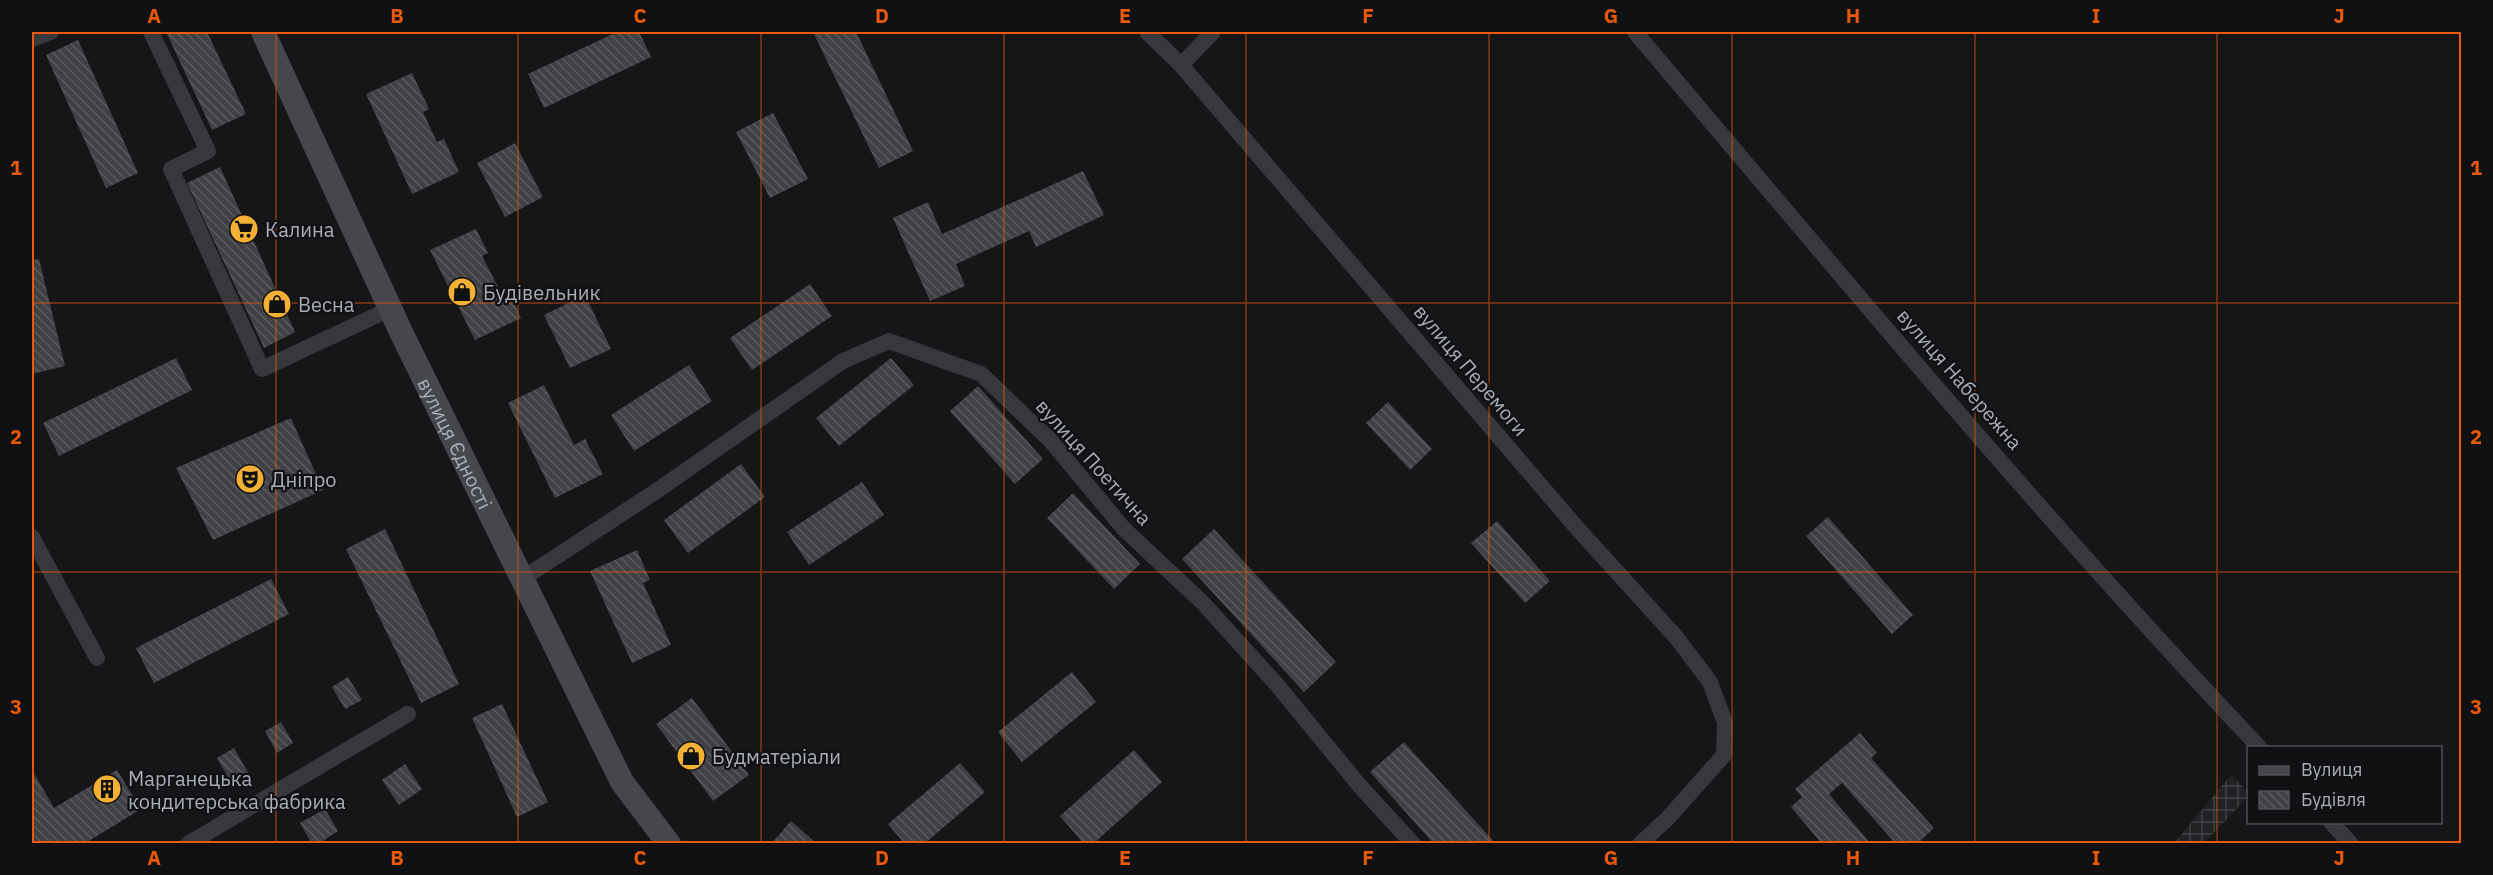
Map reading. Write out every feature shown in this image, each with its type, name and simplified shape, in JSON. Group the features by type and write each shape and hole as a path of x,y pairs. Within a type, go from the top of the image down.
{"street":[{"path":"32,39 51,32"},
{"path":"151,32 208,151 171,169 262,369 390,309"},
{"name":"вулиця Єдності","path":"263,32 390,309 622,782 669,843"},
{"name":"вулиця Перемоги","path":"1147,32 1181,65 1577,528 1676,637 1710,682 1725,723 1724,754 1668,818 1640,843"},
{"path":"1181,65 1213,32"},
{"name":"вулиця Набережна","path":"1635,32 1794,220 2148,629 2259,746"},
{"name":"вулиця Поетична","path":"522,579 658,490 843,361 889,341 981,374 990,382 1050,440 1124,529 1210,611 1278,686 1359,785 1413,843"},
{"path":"32,537 97,658"},
{"path":"188,843 408,714"},
{"path":"2333,824 2351,843"}],"shaded area":[{"path":"2231,775 2247,790 2247,798 2204,843 2174,843"}],"building":[{"path":"166,32 207,32 246,114 212,130"},
{"path":"617,32 639,32 651,57 544,108 528,74"},
{"path":"813,32 856,32 913,151 879,168"},
{"path":"78,40 138,173 106,188 46,55"},
{"path":"412,73 429,109 423,112 437,142 444,139 459,172 412,194 366,94"},
{"path":"773,113 808,179 770,198 736,132"},
{"path":"515,143 543,197 505,217 477,163"},
{"path":"220,167 295,332 264,348 187,183"},
{"path":"1083,171 1104,215 1036,247 1029,231 956,264 965,286 930,301 893,218 928,202 942,234"},
{"path":"476,229 488,253 482,256 507,304 513,300 521,318 475,340 430,250"},
{"path":"39,259 65,366 32,374 32,260"},
{"path":"810,284 832,316 752,370 730,338"},
{"path":"585,295 611,349 570,368 544,315"},
{"path":"176,358 192,390 59,456 43,423"},
{"path":"891,358 914,385 839,446 816,418"},
{"path":"689,365 712,401 634,451 611,415"},
{"path":"544,385 574,445 585,439 603,474 555,498 508,403"},
{"path":"978,386 1043,459 1015,484 950,411"},
{"path":"1388,402 1432,449 1410,470 1366,423"},
{"name":"Дніпро","path":"291,418 323,490 213,540 176,468"},
{"path":"741,464 765,497 688,553 664,520"},
{"path":"862,482 884,515 809,565 787,532"},
{"path":"1073,493 1140,564 1114,589 1047,518"},
{"path":"1828,517 1913,615 1892,634 1806,536"},
{"path":"1497,521 1550,581 1525,603 1471,543"},
{"path":"385,529 459,684 421,703 346,549"},
{"path":"1214,529 1336,662 1304,692 1182,559"},
{"path":"637,550 650,580 643,583 671,645 632,663 590,571"},
{"path":"271,579 289,614 154,683 136,648"},
{"path":"1072,672 1096,702 1022,762 998,732"},
{"path":"348,677 362,700 345,709 332,687"},
{"path":"692,698 749,775 713,801 656,724"},
{"path":"502,704 548,802 517,817 472,718"},
{"path":"281,722 293,743 277,753 265,731"},
{"path":"1860,733 1877,753 1871,758 1934,828 1917,844 1896,844 1842,783 1829,794 1871,844 1822,844 1791,807 1802,797 1795,789"},
{"path":"1404,742 1496,844 1434,844 1370,772"},
{"path":"234,748 249,774 232,784 217,758"},
{"path":"1134,750 1162,782 1093,844 1084,844 1060,816"},
{"path":"960,763 985,792 924,844 905,844 888,824"},
{"path":"405,764 422,789 399,805 382,780"},
{"name":"Марганецька кондитерська фабрика","path":"32,770 54,808 117,770 141,809 84,844 32,844"},
{"path":"325,809 338,831 318,844 312,844 300,823"},
{"path":"791,821 817,844 771,844"}],"place":[{"name":"Калина","path":"244,229"},
{"name":"Будівельник","path":"462,292"},
{"name":"Весна","path":"277,304"},
{"name":"Дніпро","path":"250,479"},
{"name":"Будматеріали","path":"691,756"},
{"name":"Марганецька кондитерська фабрика","path":"107,789"}]}
